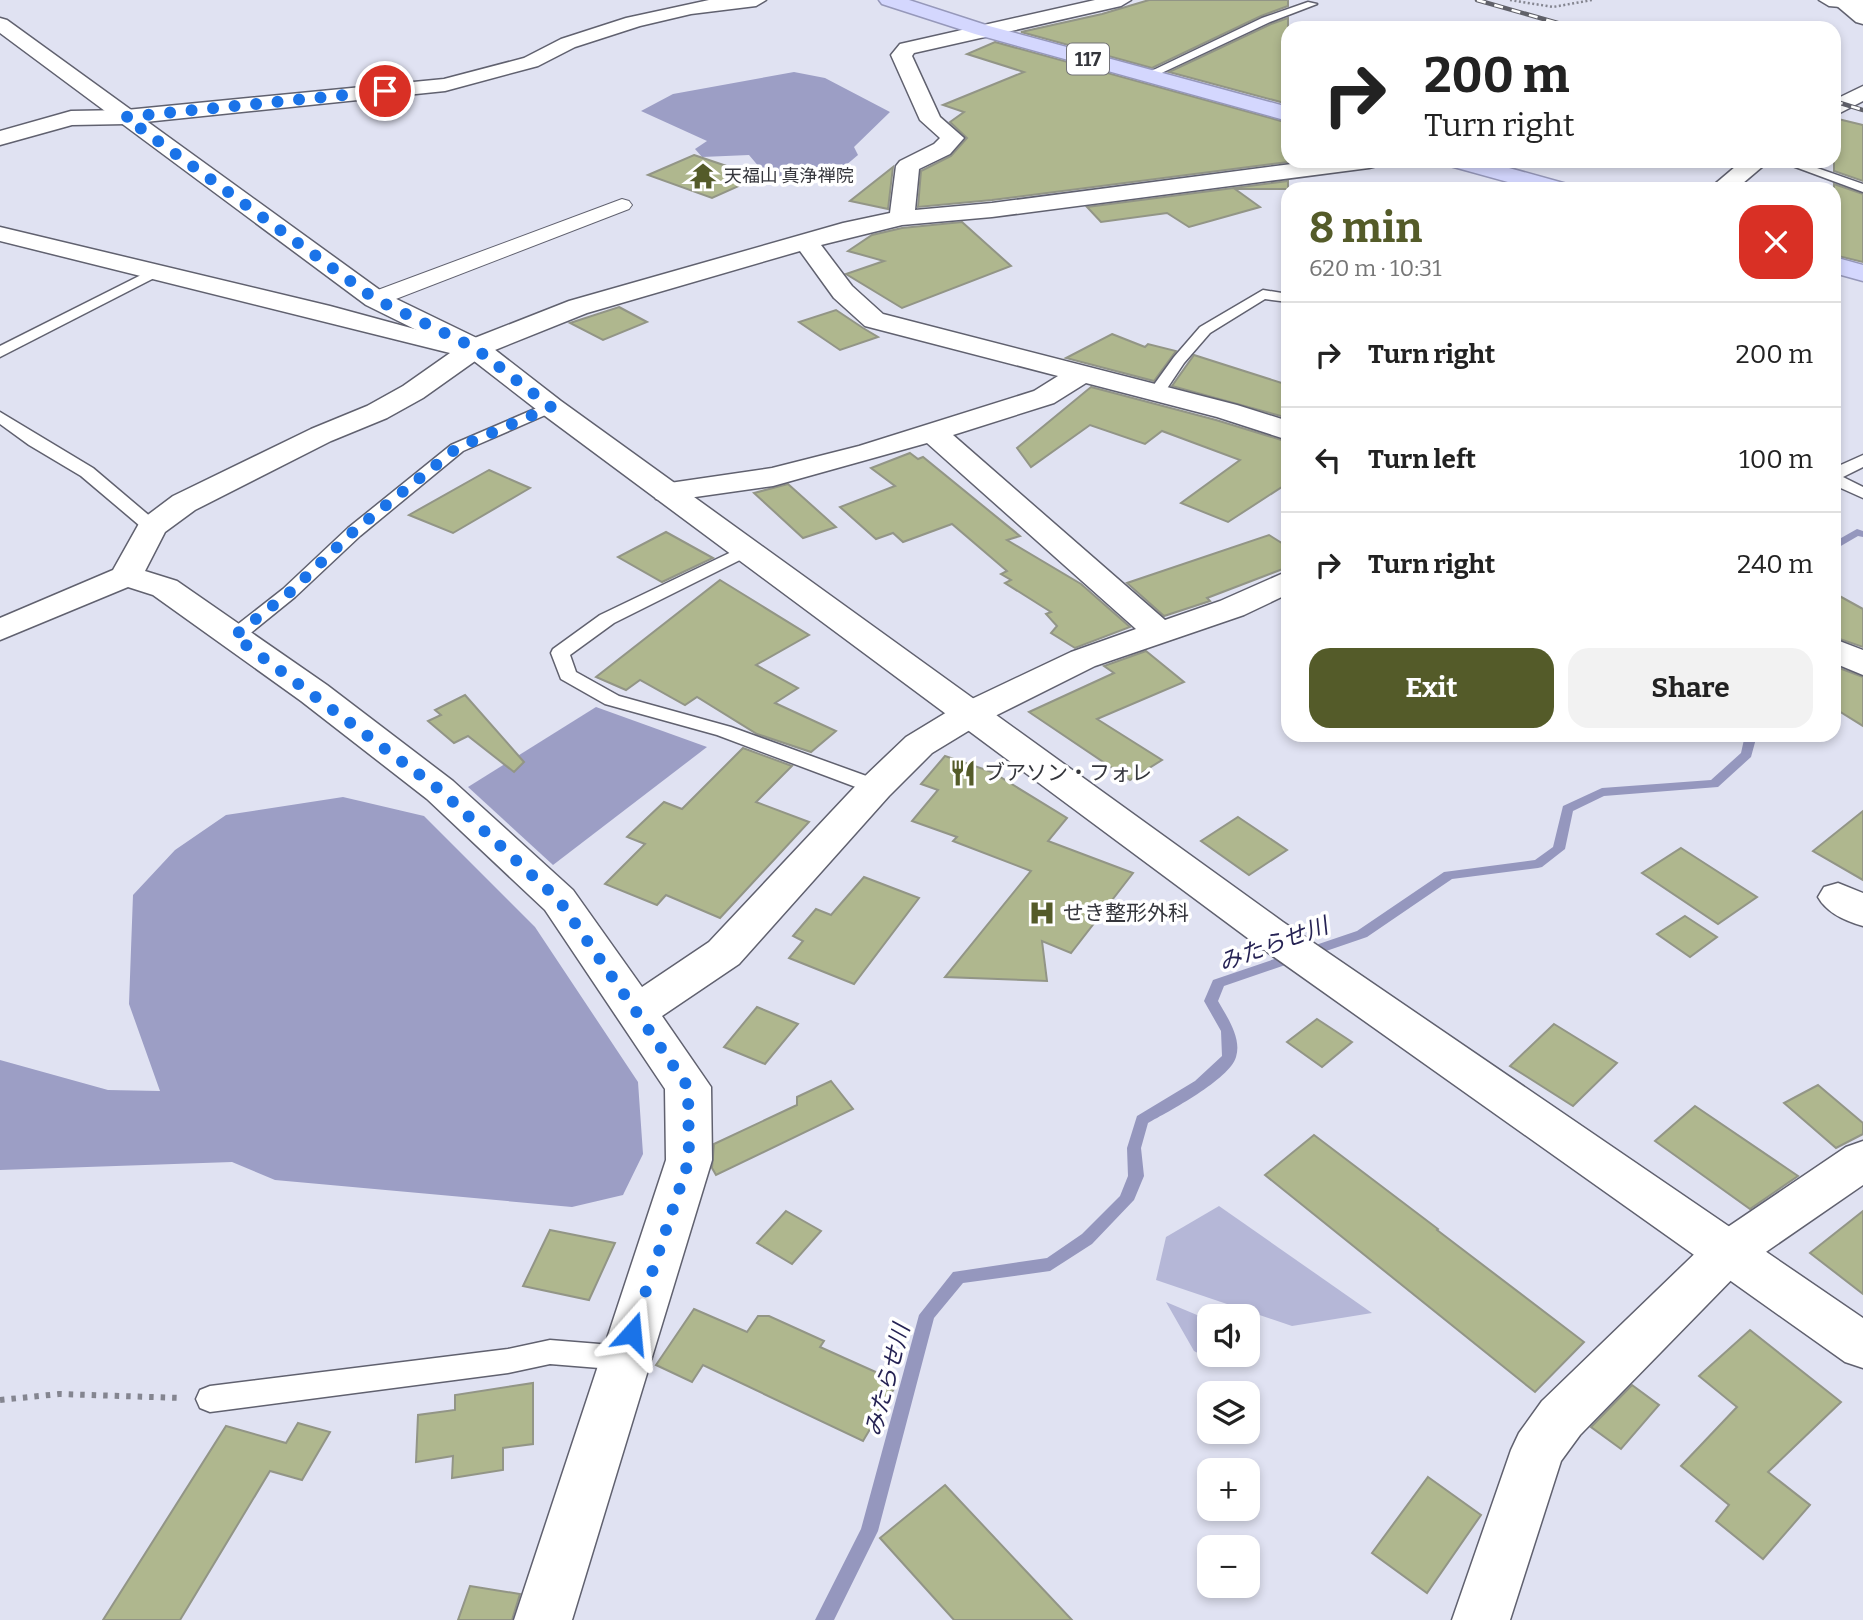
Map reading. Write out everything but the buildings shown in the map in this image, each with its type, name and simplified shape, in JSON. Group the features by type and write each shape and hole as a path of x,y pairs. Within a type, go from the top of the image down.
{"highway":[{"name":"117","path":"889,0 982,30 1281,112"},
{"path":"1483,168 1534,182"},
{"path":"1841,267 1863,273"}],"street":[{"path":"0,138 71,118 125,117 445,85 531,62 568,43 633,22 691,8 756,0"},
{"path":"902,218 908,166 942,149 953,138 931,121 901,55 907,48 1121,0"},
{"path":"1829,0 1863,3"},
{"path":"1840,0 1863,18"},
{"path":"0,24 375,299 475,348 551,407 1268,932 1863,1346"},
{"path":"1841,105 1863,92"},
{"path":"0,631 126,576 152,527 184,503 321,435 377,412 413,392 475,348 578,307 852,228 902,218 992,210 1315,168"},
{"path":"1730,182 1748,168"},
{"path":"330,314 622,205"},
{"path":"0,234 330,314 430,342 475,348"},
{"path":"806,242 843,292 874,320 1227,411 1281,429"},
{"path":"667,492 773,477 932,432 1044,397 1081,374"},
{"path":"932,432 1159,632"},
{"path":"126,576 165,588 234,636 440,790 559,900 688,1087 689,1160 543,1620"},
{"path":"637,1011 724,953 876,787 919,745 970,714 1083,659 1232,608 1281,584"},
{"path":"1841,653 1863,664"},
{"path":"1481,1620 1538,1450 1560,1418 1727,1253 1863,1160"}],"lane":[{"path":"1149,75 1266,20 1312,4"},
{"path":"1805,168 1863,188"},
{"path":"0,352 155,272"},
{"path":"1156,393 1179,360 1205,330 1263,294 1281,297"},
{"path":"234,636 289,593 354,531 457,448 551,407"},
{"path":"0,417 35,442 87,472 152,527"},
{"path":"1841,473 1863,460"},
{"path":"1841,481 1863,493"},
{"path":"746,550 607,619 561,653 568,675 612,700 724,731 876,787"},
{"path":"210,1399 508,1361 550,1352 624,1358"}],"path":[{"path":"1510,0 1553,8 1592,0"},
{"path":"0,1400 59,1394 210,1399"}],"shaded area":[{"path":"794,72 825,78 890,112 854,147 858,155 833,176 812,180 766,175 749,155 702,157 695,149 707,141 641,111 673,94"},
{"path":"596,707 707,747 553,865 468,787"},
{"path":"343,797 424,816 535,927 638,1082 643,1154 623,1195 572,1207 275,1180 232,1162 0,1170 0,1060 108,1090 160,1091 129,1004 133,895 175,850 226,815"},
{"path":"1219,1206 1372,1313 1292,1326 1260,1315 1260,1304 1227,1304 1156,1280 1166,1237"},
{"path":"1166,1302 1197,1315 1197,1353"}],"waterway":[{"name":"みたらせ川","path":"1841,542 1857,532 1863,534"},
{"name":"みたらせ川","path":"824,1620 869,1531 927,1315 959,1277 1050,1264 1087,1239 1126,1200 1136,1176 1134,1148 1142,1120 1200,1085 1229,1057 1228,1031 1211,1001 1218,983 1362,934 1449,875 1538,864 1559,849 1567,809 1602,792 1714,784 1747,754 1750,742"}],"railway":[{"path":"1477,0 1550,21"},
{"path":"1841,103 1863,110"}],"place":[{"name":"天福山 真浄禅院","path":"703,176"},
{"name":"ブアソン・フォレ","path":"963,773"},
{"name":"せき整形外科","path":"1042,913"}],"route":[{"path":"385,91 125,117 375,299 475,348 551,407 457,448 354,531 289,593 234,636 314,693 440,790 559,900 688,1087 689,1160 632,1333"}]}
